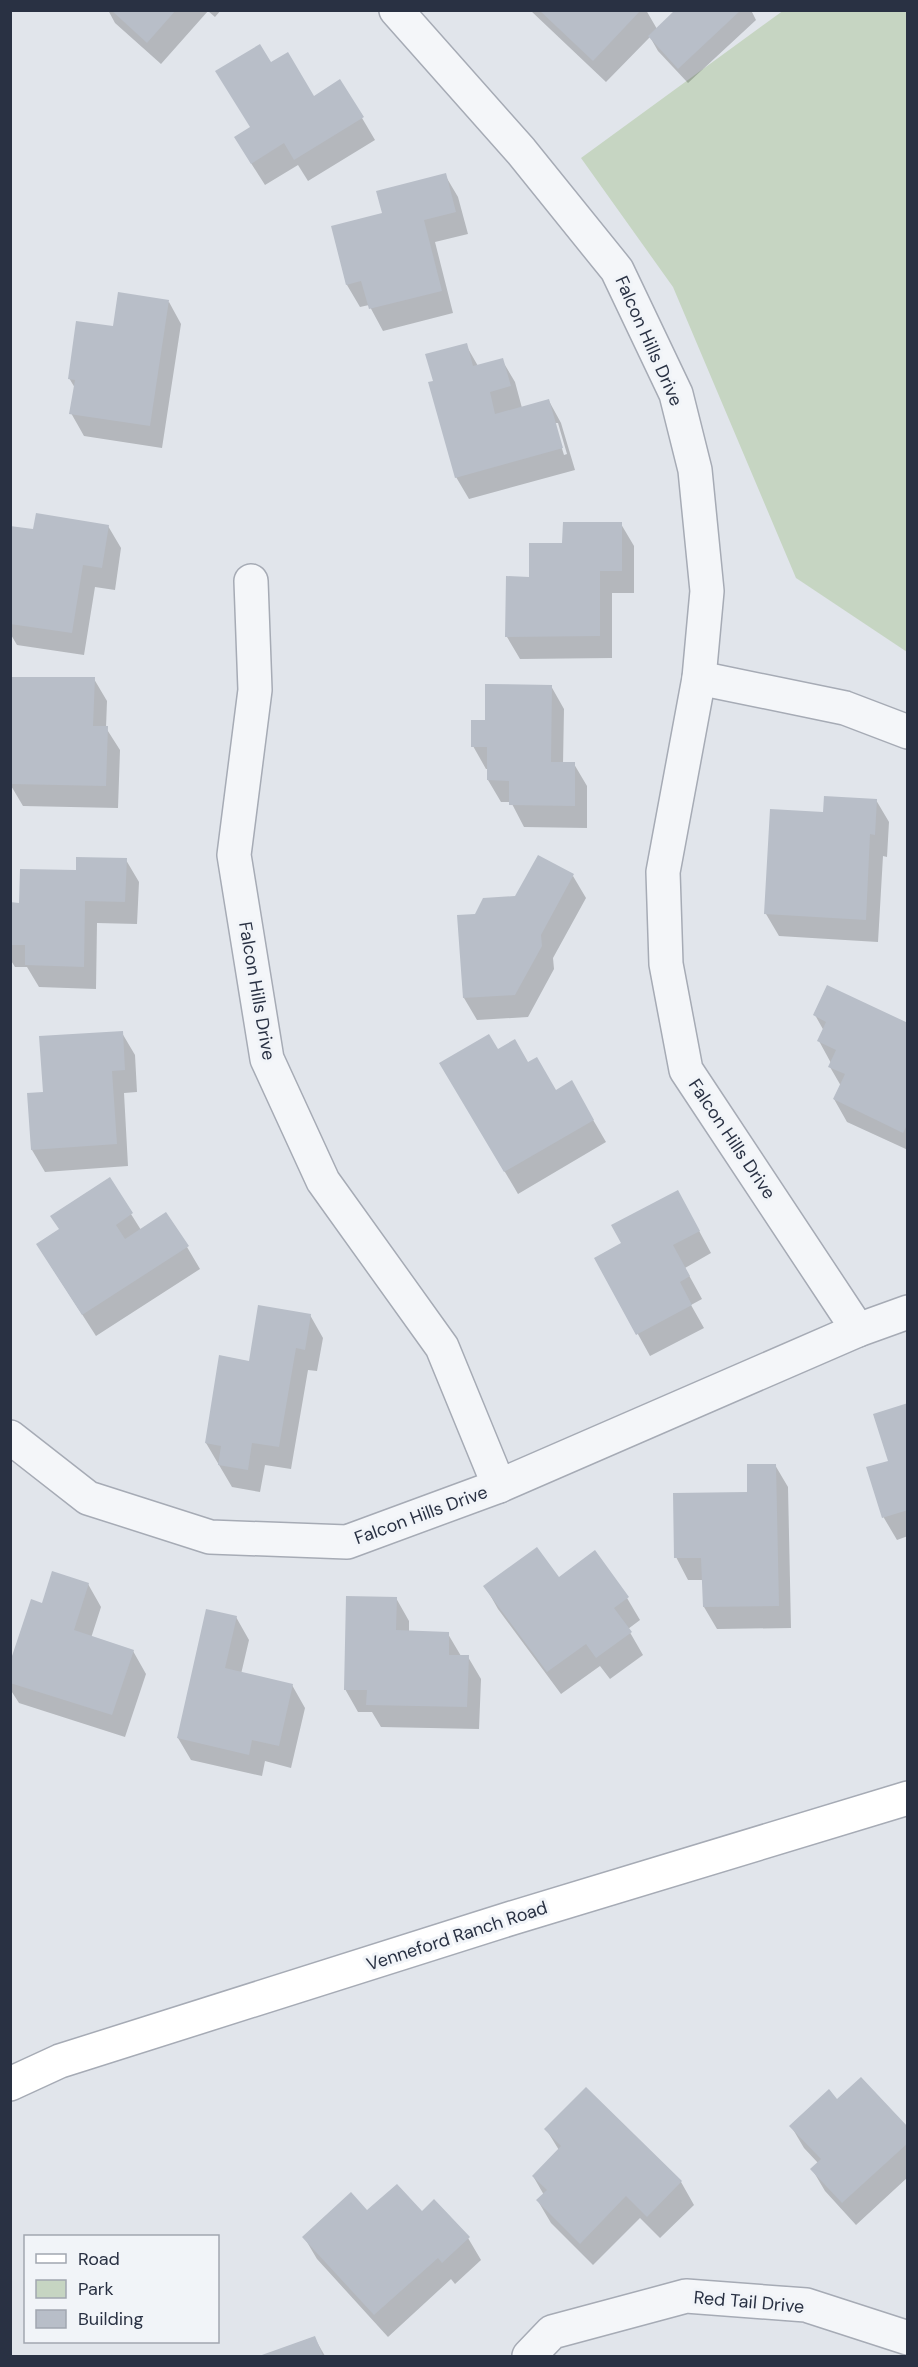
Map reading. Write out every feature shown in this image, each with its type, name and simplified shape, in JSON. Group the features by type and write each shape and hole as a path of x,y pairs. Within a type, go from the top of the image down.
{"street":[{"name":"Falcon Hills Drive","path":"396,10 521,151 617,270 676,394 695,470 707,591 699,678 663,872 666,964 687,1070 858,1329"},
{"name":"Falcon Hills Drive","path":"251,581 255,690 234,855 267,1059 323,1181 442,1347 499,1486"},
{"path":"699,678 844,708 908,732"},
{"name":"Falcon Hills Drive","path":"10,1437 88,1498 210,1537 347,1542 499,1486 858,1329 908,1312"},
{"name":"Venneford Ranch Road","path":"10,2084 60,2061 512,1918 908,1798"},
{"name":"Red Tail Drive","path":"529,2356 552,2332 687,2296 806,2305 908,2338"}],"green space":[{"path":"784,10 907,11 907,652 796,578 673,287 581,158"}],"building":[{"path":"111,10 176,10 147,43"},
{"path":"539,10 641,10 593,61"},
{"path":"675,10 741,10 678,69 648,36"},
{"path":"260,44 271,62 288,52 314,96 340,79 364,117 294,160 284,143 251,164 234,137 250,127 215,71"},
{"path":"446,173 456,212 424,220 442,291 369,309 361,281 346,285 331,226 382,213 376,191"},
{"path":"118,292 169,300 150,426 69,414 75,380 68,379 76,321 113,326"},
{"path":"467,343 473,366 503,358 511,386 490,392 495,414 549,399 563,448 455,478 428,382 433,381 425,354"},
{"path":"36,513 109,525 102,568 83,565 72,633 10,624 10,526 33,529"},
{"path":"563,522 622,522 622,571 600,571 600,636 505,637 506,576 529,577 529,543 562,543"},
{"path":"10,677 95,677 93,726 108,726 106,786 10,784"},
{"path":"485,684 552,685 551,762 575,762 575,806 509,805 509,781 487,780 487,747 471,747 471,720 485,720"},
{"path":"824,796 877,799 875,835 870,834 866,920 764,914 770,809 823,812"},
{"path":"538,855 574,874 541,935 542,946 515,995 463,998 457,915 475,914 483,898 515,896"},
{"path":"76,857 127,858 125,902 85,901 84,967 25,965 25,945 10,945 10,902 19,903 20,869 76,870"},
{"path":"827,985 908,1023 908,1123 903,1133 833,1099 845,1074 828,1067 836,1050 817,1041 826,1022 813,1015"},
{"path":"123,1031 125,1070 112,1071 117,1144 31,1150 27,1093 43,1092 39,1036"},
{"path":"489,1034 498,1049 515,1039 528,1062 537,1057 556,1090 572,1080 594,1120 504,1172 439,1063"},
{"path":"110,1177 133,1213 116,1225 125,1239 166,1212 189,1246 82,1315 36,1244 59,1229 50,1216"},
{"path":"678,1190 700,1231 673,1245 690,1276 680,1282 692,1305 636,1335 594,1258 621,1243 611,1225"},
{"path":"258,1305 311,1314 305,1350 296,1348 279,1447 252,1443 248,1470 218,1465 221,1446 205,1443 219,1355 249,1361"},
{"path":"908,1403 908,1510 882,1518 866,1467 888,1461 873,1414"},
{"path":"747,1464 776,1464 779,1606 703,1607 701,1558 674,1558 673,1493 747,1492"},
{"path":"537,1547 559,1577 595,1550 629,1597 614,1608 632,1632 596,1658 586,1644 547,1672 483,1586"},
{"path":"52,1571 89,1583 74,1630 134,1650 112,1715 10,1683 10,1662 31,1599 42,1603"},
{"path":"346,1596 397,1597 396,1630 449,1632 449,1655 469,1655 467,1707 366,1705 367,1690 344,1690"},
{"path":"206,1609 237,1616 225,1668 293,1684 279,1746 252,1740 249,1755 177,1738"},
{"path":"861,2077 908,2127 908,2143 842,2203 810,2169 821,2159 789,2126 829,2089 837,2099"},
{"path":"586,2087 682,2181 647,2217 626,2196 580,2244 536,2200 547,2190 532,2176 561,2146 544,2129"},
{"path":"397,2184 422,2211 434,2199 470,2237 442,2263 438,2258 374,2315 302,2237 351,2192 367,2210"},
{"path":"315,2336 323,2356 259,2356"}]}
